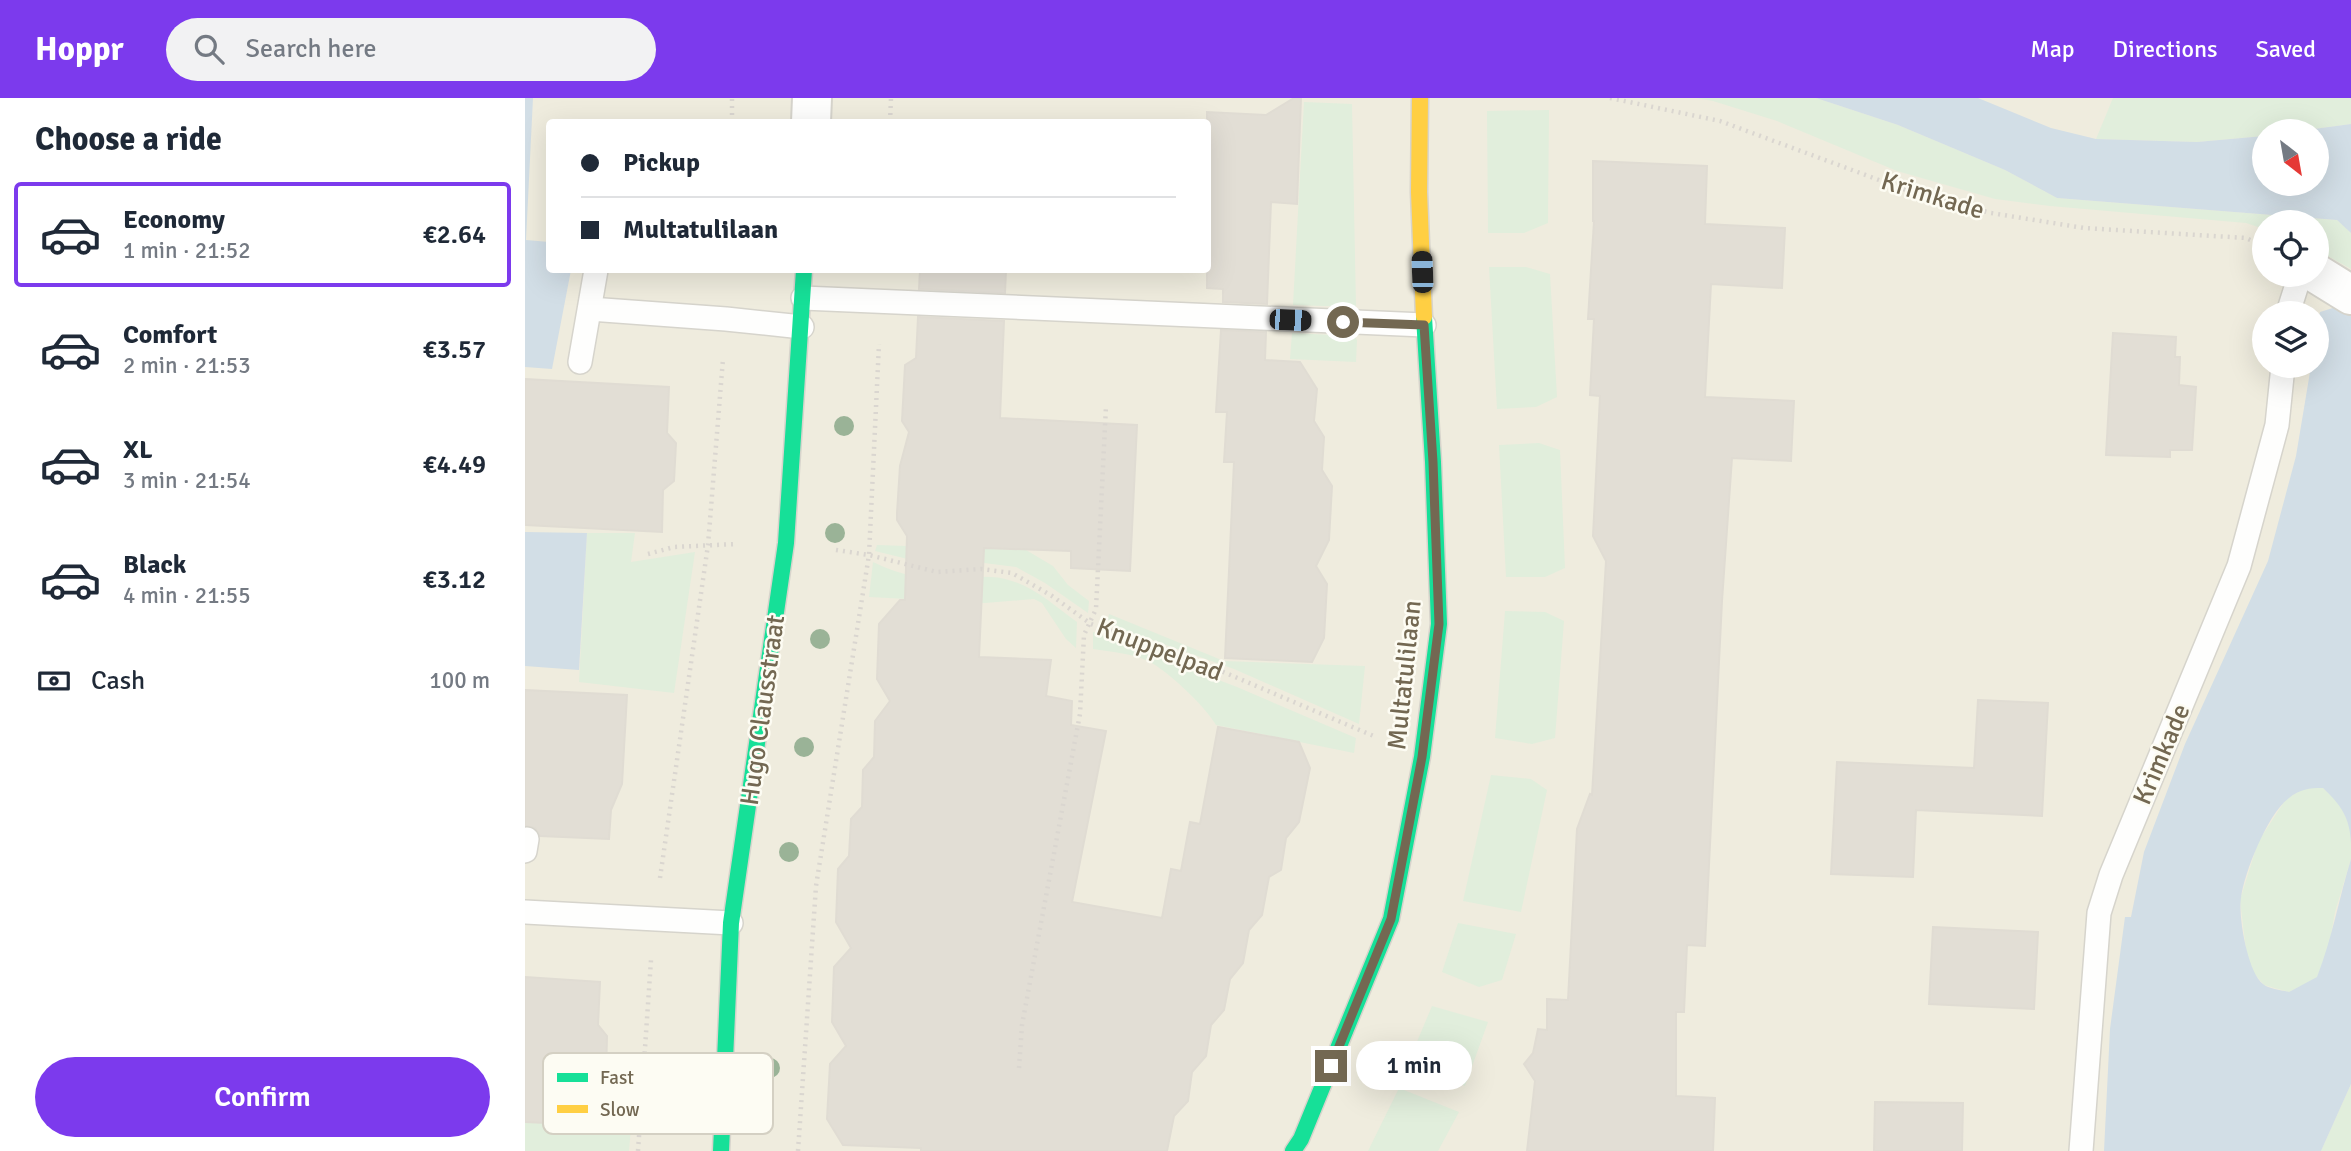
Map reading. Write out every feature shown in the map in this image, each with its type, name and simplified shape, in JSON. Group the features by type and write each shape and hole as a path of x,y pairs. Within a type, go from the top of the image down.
{"street":[{"path":"811,119 812,98"},
{"name":"Multatulilaan","path":"1293,1151 1301,1139 1391,919 1422,757 1439,624 1419,192 1420,98"},
{"name":"Hugo Clausstraat","path":"725,1053 731,923 786,543 804,273"}],"lane":[{"path":"580,362 596,273"},
{"path":"803,298 1424,325"},
{"path":"590,309 802,327"},
{"name":"Krimkade","path":"2081,1151 2099,913 2111,875 2239,566 2277,425 2282,378"},
{"path":"525,912 731,923"}],"path":[{"path":"731,119 732,98"},
{"path":"890,119 891,98"},
{"name":"Krimkade","path":"1610,98 1720,121 1906,190 1991,214 2084,228 2246,238 2252,241"},
{"path":"798,1151 816,886 869,555 881,303"},
{"path":"645,1053 654,919 708,545 726,319"},
{"path":"1019,1068 1022,1025 1080,714 1084,635 1096,609 1106,406"},
{"name":"Knuppelpad","path":"648,554 674,547 786,543 869,555 937,572 981,569 1012,573 1052,596 1091,624 1214,668 1422,757"}],"shaded area":[{"path":"525,98 2351,98 2351,1151 525,1151"},
{"path":"525,98 533,98 526,240 546,242 546,273 570,273 552,369 525,367"},
{"path":"1816,98 1978,98 2051,128 2096,139 2197,142 2252,137 2252,196 2329,196 2329,127 2351,124 2351,233 2337,220 2329,219 2329,210 2252,210 2252,213 2057,198 2005,170 1898,125"},
{"path":"2351,276 2351,843 2349,826 2343,812 2323,788 2297,793 2273,816 2258,844 2243,887 2240,907 2245,944 2258,978 2268,987 2289,992 2317,977 2351,859 2351,1084 2321,1151 2104,1151 2110,1029 2125,917 2131,917 2144,852 2185,744 2268,561 2296,456 2309,378 2329,378 2329,309 2336,307"},
{"path":"525,532 587,533 579,670 525,666"}],"green space":[{"path":"1696,98 1816,98 1898,125 2005,170 2057,198 2252,213 2252,225 1995,199 1897,171 1777,121"},
{"path":"2113,98 2351,98 2351,124 2329,127 2329,119 2252,119 2252,137 2197,142 2096,139"},
{"path":"1304,102 1352,104 1356,307 1293,305"},
{"path":"1549,110 1548,223 1524,233 1488,233 1487,111"},
{"path":"2329,219 2337,220 2351,233 2351,269 2329,257"},
{"path":"1489,267 1526,267 1550,274 1557,397 1536,407 1497,409"},
{"path":"1292,333 1354,336 1357,340 1356,362 1290,359"},
{"path":"1539,443 1560,450 1565,568 1545,577 1506,577 1499,445"},
{"path":"587,533 635,533 631,562 695,552 674,693 579,682"},
{"path":"877,545 1026,550 1053,566 1068,585 1089,601 1088,613 1045,583 1016,567 968,561 928,564 875,551"},
{"path":"873,562 914,576 992,577 1021,584 1077,622 1076,648 1066,639 1042,603 1034,599 985,603 869,597"},
{"path":"1505,611 1545,612 1564,621 1555,738 1532,744 1495,738"},
{"path":"1109,614 1224,661 1365,666 1359,724 1234,669 1107,624"},
{"path":"1093,632 1237,687 1356,738 1354,753 1216,725 1175,680 1148,661 1135,656 1093,649"},
{"path":"1491,775 1531,779 1547,790 1521,912 1463,901"},
{"path":"2305,788 2323,788 2340,804 2351,829 2351,859 2335,912 2329,946 2317,978 2289,992 2264,985 2252,971 2246,950 2240,900 2258,842 2286,799"},
{"path":"1458,923 1516,934 1502,980 1479,987 1442,972"},
{"path":"1432,1006 1488,1022 1465,1086 1408,1063"},
{"path":"2351,1084 2351,1151 2321,1151"},
{"path":"1399,1088 1459,1112 1438,1151 1368,1151"},
{"path":"525,1122 543,1123 543,1134 630,1134 629,1151 525,1151"}],"building":[{"path":"1294,98 1301,98 1297,204 1271,202 1267,304 1223,302 1223,289 1207,288 1207,273 1211,273 1211,119 1207,119 1207,112 1266,115"},
{"path":"1593,161 1707,166 1705,224 1785,228 1782,288 1711,284 1705,397 1794,401 1791,461 1732,458 1705,946 1687,945 1684,1012 1676,1012 1676,1096 1715,1098 1713,1151 1527,1151 1535,1081 1524,1064 1533,1053 1538,1029 1547,1030 1547,999 1568,1000 1577,829 1590,794 1592,795 1606,561 1593,536 1600,396 1590,395 1594,319 1588,319 1594,221"},
{"path":"920,273 1006,273 1005,293 919,289"},
{"path":"918,317 1004,321 1000,418 1137,425 1130,571 1071,568 1071,551 984,548 979,657 1051,660 1046,696 1072,701 1071,725 1106,731 1072,902 1162,918 1171,869 1181,871 1190,822 1200,824 1218,727 1299,742 1310,768 1299,822 1286,838 1281,870 1269,877 1262,915 1249,930 1243,963 1230,979 1224,1010 1211,1025 1206,1056 1192,1072 1188,1101 1174,1116 1167,1151 921,1151 921,1148 843,1145 827,1119 830,1064 846,1046 832,1022 834,967 851,948 836,922 838,869 849,856 851,819 862,807 863,770 874,757 875,721 890,701 877,679 879,624 900,600 905,600 907,536 897,520 897,513 900,466 909,432 902,421 905,365 916,358"},
{"path":"1221,330 1266,332 1265,360 1300,362 1317,389 1314,421 1324,437 1322,470 1332,486 1329,540 1316,566 1327,584 1324,638 1312,662 1225,658 1234,462 1224,462 1227,412 1216,412"},
{"path":"2113,333 2176,337 2175,357 2180,357 2179,385 2196,387 2192,450 2170,450 2170,457 2106,455"},
{"path":"525,379 669,387 667,433 676,443 674,481 663,490 662,532 525,525"},
{"path":"525,690 627,695 622,784 611,810 609,839 540,836 535,828 525,826"},
{"path":"1978,700 2048,703 2042,816 1916,810 1913,877 1831,874 1837,762 1974,768"},
{"path":"1933,927 2038,932 2034,1009 1929,1004"},
{"path":"525,977 600,982 598,1025 607,1036 607,1053 543,1053 543,1123 525,1122"},
{"path":"1875,1102 1963,1103 1962,1151 1874,1151"}],"traffic: fast":[{"path":"725,1053 731,923 786,543 804,273"},
{"path":"1293,1151 1301,1139 1391,919 1422,757 1439,624 1424,317"},
{"path":"721,1151 722,1134"}],"traffic: slow":[{"path":"1420,98 1419,192 1424,317"}],"route":[{"path":"1331,1066 1391,919 1422,757 1439,624 1433,462 1424,325 1343,322"}]}
